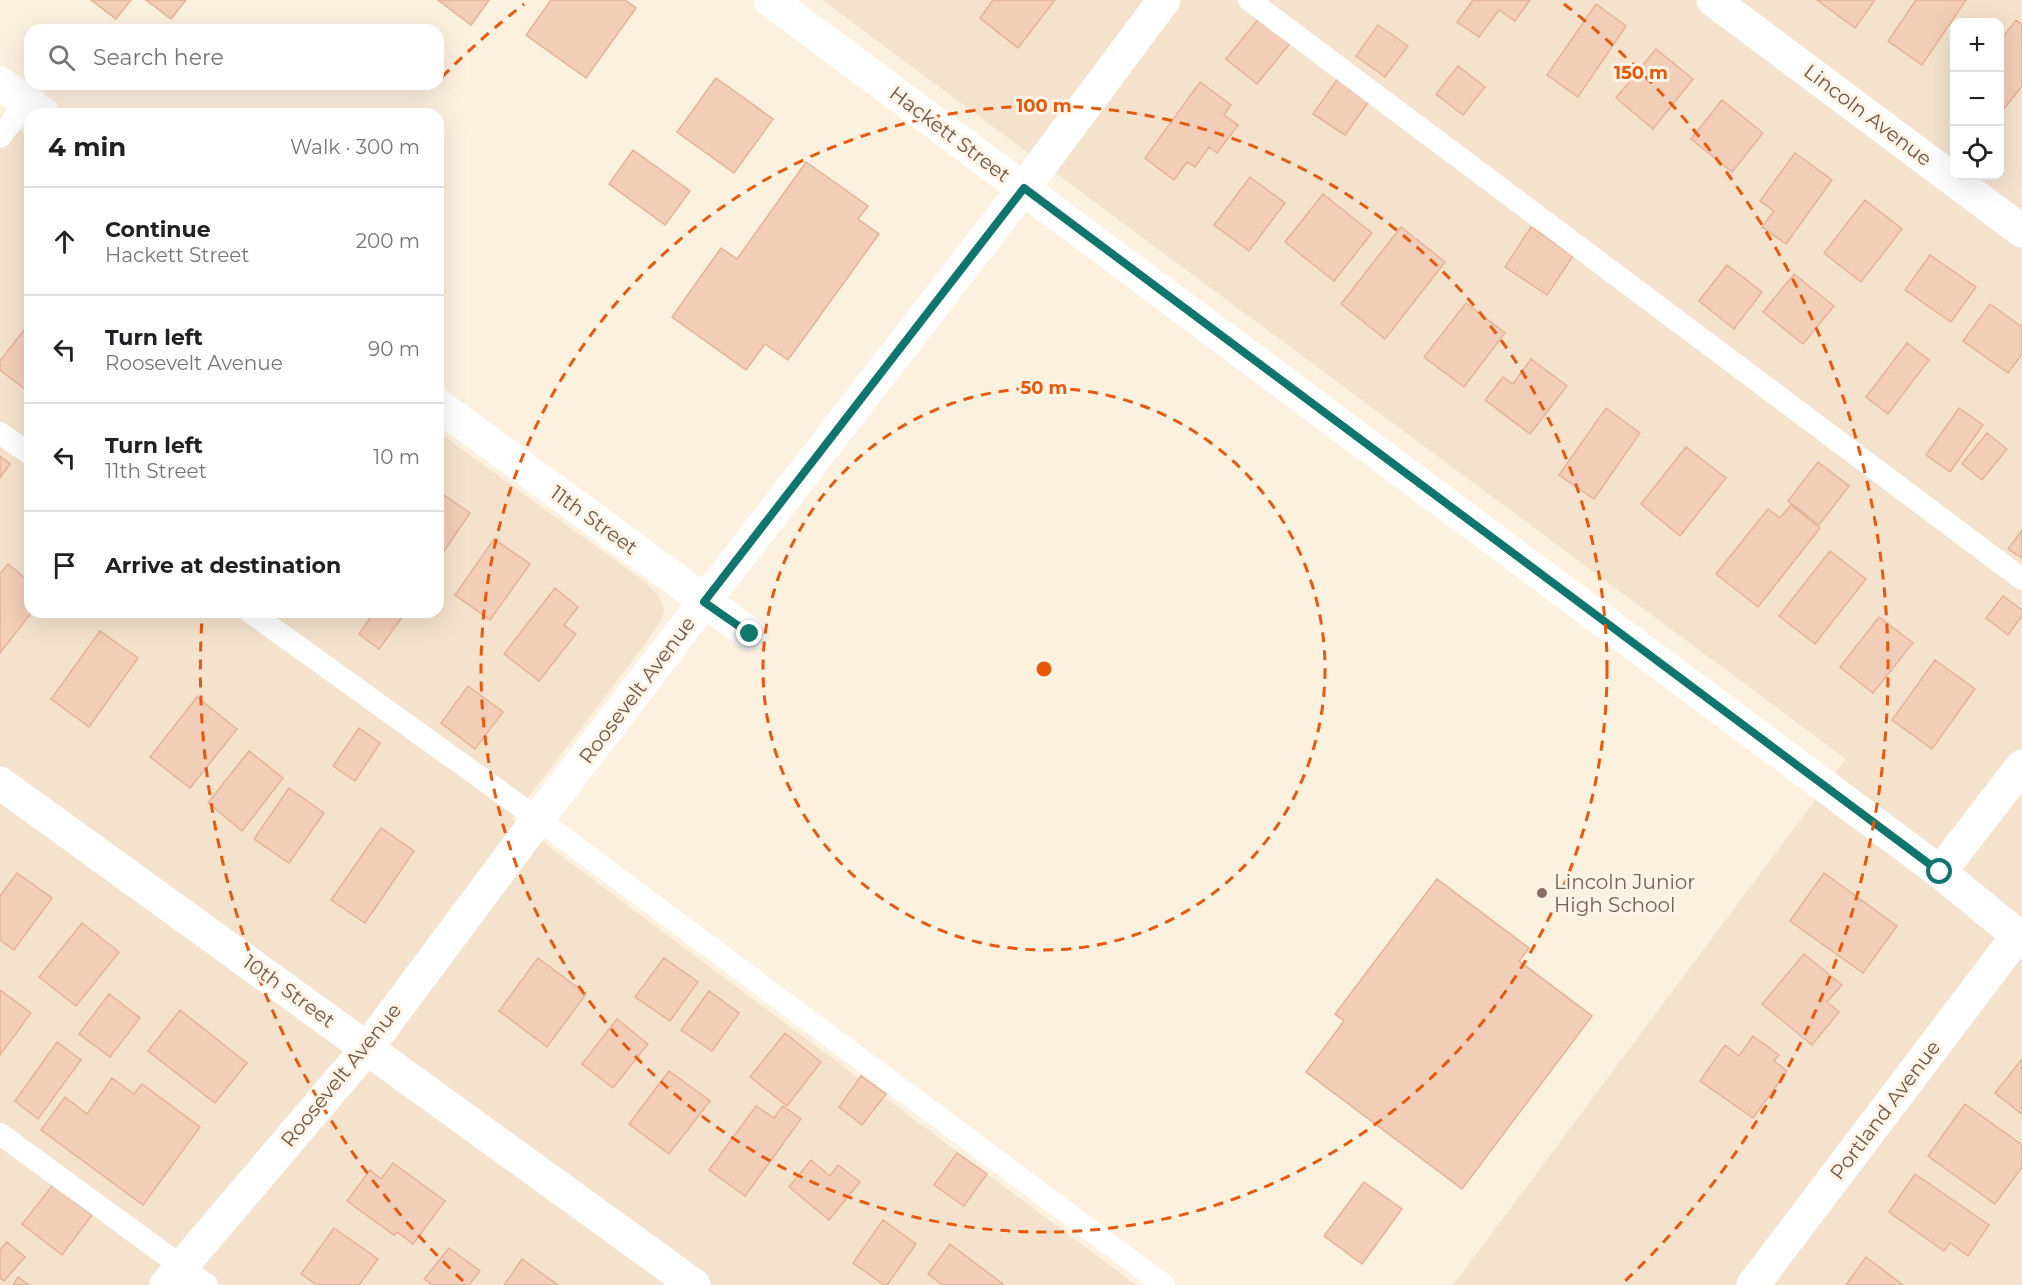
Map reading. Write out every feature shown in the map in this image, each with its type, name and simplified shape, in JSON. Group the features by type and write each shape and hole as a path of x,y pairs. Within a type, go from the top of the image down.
{"street":[{"name":"Hackett Street","path":"770,0 1940,872 2020,937"},
{"name":"Roosevelt Avenue","path":"173,1275 368,1047 538,819 1024,188 1164,0"},
{"name":"Lincoln Avenue","path":"1713,0 2022,231"},
{"path":"0,83 35,108"},
{"name":"11th Street","path":"444,409 750,634"},
{"path":"1940,872 2022,766"},
{"name":"10th Street","path":"0,783 694,1285"},
{"name":"Portland Avenue","path":"1753,1285 2020,937"}],"lane":[{"path":"1249,0 2022,579"},
{"path":"0,137 24,117"},
{"path":"0,433 24,450"},
{"path":"258,618 538,819 1164,1285"},
{"path":"0,1134 173,1275 207,1285"}],"shaded area":[{"path":"822,0 2022,0 2022,1285 1453,1285 1846,759"},
{"path":"0,115 24,133 24,618 444,618 444,436 644,581 657,594 664,608 662,619 645,644 512,819 1136,1285 0,1285"}],"building":[{"path":"91,0 131,0 116,19"},
{"path":"146,0 186,0 171,19"},
{"path":"438,0 489,0 471,25"},
{"path":"551,0 625,0 636,8 586,78 526,35"},
{"path":"993,0 1055,0 1018,48 980,18"},
{"path":"1473,0 1530,0 1515,21 1499,10 1479,37 1457,22"},
{"path":"1817,0 1875,0 1855,28"},
{"path":"1916,0 1966,0 1954,18 1950,18 1950,24 1922,65 1888,41"},
{"path":"1596,4 1626,26 1578,97 1547,75"},
{"path":"1260,17 1291,42 1257,84 1226,59"},
{"path":"2016,20 2022,25 2022,86 2004,109 2004,72 2004,36"},
{"path":"1378,25 1408,46 1385,77 1356,56"},
{"path":"1656,49 1693,79 1653,129 1616,98"},
{"path":"1458,66 1485,87 1463,115 1436,94"},
{"path":"716,78 773,119 734,173 677,132"},
{"path":"1338,78 1370,100 1345,135 1313,114"},
{"path":"1200,82 1231,105 1224,115 1238,125 1217,153 1209,147 1195,167 1187,162 1174,180 1145,158"},
{"path":"1722,100 1763,133 1732,172 1691,139"},
{"path":"633,150 690,191 665,225 609,184"},
{"path":"1795,153 1832,180 1786,244 1762,227 1774,211 1760,201"},
{"path":"806,162 868,206 858,219 879,234 788,360 765,344 746,370 672,317 721,248 737,259"},
{"path":"1250,177 1285,203 1249,251 1214,225"},
{"path":"1323,194 1372,233 1334,281 1285,242"},
{"path":"1865,200 1902,229 1861,282 1824,253"},
{"path":"1401,227 1445,262 1385,339 1341,304"},
{"path":"1531,227 1573,256 1547,295 1505,267"},
{"path":"1930,255 1976,287 1951,322 1905,290"},
{"path":"1727,265 1762,292 1734,329 1699,301"},
{"path":"1794,274 1834,306 1803,344 1763,312"},
{"path":"1466,303 1505,333 1464,387 1424,357"},
{"path":"1990,304 2022,327 2022,354 2008,373 1963,341"},
{"path":"24,330 24,388 0,370 0,361"},
{"path":"1907,343 1929,360 1888,414 1866,397"},
{"path":"1531,359 1567,386 1530,434 1485,400 1503,377 1513,384"},
{"path":"1606,408 1640,433 1594,499 1559,475"},
{"path":"1959,408 1983,425 1950,472 1926,455"},
{"path":"1987,433 2007,449 1982,480 1962,464"},
{"path":"1686,447 1726,478 1680,536 1641,504"},
{"path":"0,456 10,464 0,478"},
{"path":"1818,462 1849,486 1819,525 1788,501"},
{"path":"444,495 470,513 444,551"},
{"path":"1791,505 1820,528 1758,607 1716,574 1768,509 1780,518"},
{"path":"2022,530 2022,558 2008,549"},
{"path":"494,539 530,564 490,620 455,595"},
{"path":"1830,551 1866,579 1815,644 1779,616"},
{"path":"8,564 24,577 24,618 27,618 0,653 0,574"},
{"path":"555,588 578,607 564,625 576,634 539,681 504,654"},
{"path":"2003,596 2022,610 2022,616 2008,635 1986,618"},
{"path":"1879,617 1913,643 1873,693 1840,667"},
{"path":"370,618 402,618 379,649 359,634"},
{"path":"100,631 138,658 89,727 51,699"},
{"path":"1935,660 1975,689 1932,749 1892,720"},
{"path":"468,686 503,712 475,749 441,723"},
{"path":"197,697 237,729 190,788 150,757"},
{"path":"359,728 380,743 355,781 333,766"},
{"path":"249,751 283,778 242,831 208,803"},
{"path":"289,788 324,813 289,863 254,839"},
{"path":"381,828 414,851 365,923 331,900"},
{"path":"17,873 52,898 14,950 0,940 0,896"},
{"path":"1824,873 1897,926 1863,973 1790,921"},
{"path":"1437,879 1529,948 1519,961 1592,1016 1462,1189 1306,1072 1344,1021 1335,1014"},
{"path":"82,923 119,952 76,1006 39,977"},
{"path":"1804,954 1842,985 1827,1002 1839,1012 1812,1045 1762,1004"},
{"path":"538,958 586,994 547,1047 499,1011"},
{"path":"664,958 698,982 670,1021 635,997"},
{"path":"0,990 31,1013 0,1055"},
{"path":"709,991 739,1013 712,1051 681,1030"},
{"path":"109,994 140,1018 110,1057 79,1034"},
{"path":"180,1010 247,1063 215,1103 148,1051"},
{"path":"617,1019 648,1044 613,1088 582,1064"},
{"path":"785,1033 821,1062 787,1106 750,1077"},
{"path":"1753,1036 1779,1055 1774,1061 1787,1071 1753,1118 1700,1081 1725,1045 1739,1056"},
{"path":"57,1042 81,1060 38,1119 15,1101"},
{"path":"2022,1059 2022,1114 1995,1093"},
{"path":"669,1071 710,1101 669,1154 629,1124"},
{"path":"861,1076 886,1094 862,1125 839,1107"},
{"path":"112,1078 134,1094 142,1084 200,1127 143,1205 41,1130 65,1097 87,1114"},
{"path":"1965,1104 2022,1145 2022,1167 1995,1204 1928,1156"},
{"path":"756,1106 774,1118 783,1106 801,1119 745,1196 709,1170"},
{"path":"957,1153 987,1174 964,1206 934,1185"},
{"path":"811,1160 830,1176 838,1165 860,1182 829,1220 789,1187"},
{"path":"393,1163 445,1201 413,1244 397,1232 394,1235 347,1201 370,1170 381,1179"},
{"path":"1915,1174 1989,1225 1968,1256 1950,1243 1944,1251 1889,1212"},
{"path":"1364,1182 1402,1209 1362,1264 1324,1236"},
{"path":"53,1185 92,1215 62,1255 22,1224"},
{"path":"883,1220 916,1244 887,1285 853,1263"},
{"path":"334,1228 378,1259 359,1285 317,1285 301,1274"},
{"path":"7,1242 25,1257 4,1281 0,1278 0,1250"},
{"path":"950,1244 1003,1284 943,1285 928,1274"},
{"path":"449,1248 480,1271 469,1285 432,1285 424,1279"},
{"path":"1866,1257 1903,1285 1846,1285"},
{"path":"522,1259 558,1285 504,1285"},
{"path":"18,1277 29,1285 13,1285"}],"place":[{"name":"Lincoln Junior High School","path":"1542,893"}],"route":[{"path":"750,634 704,602 1024,188 1940,872"}]}
